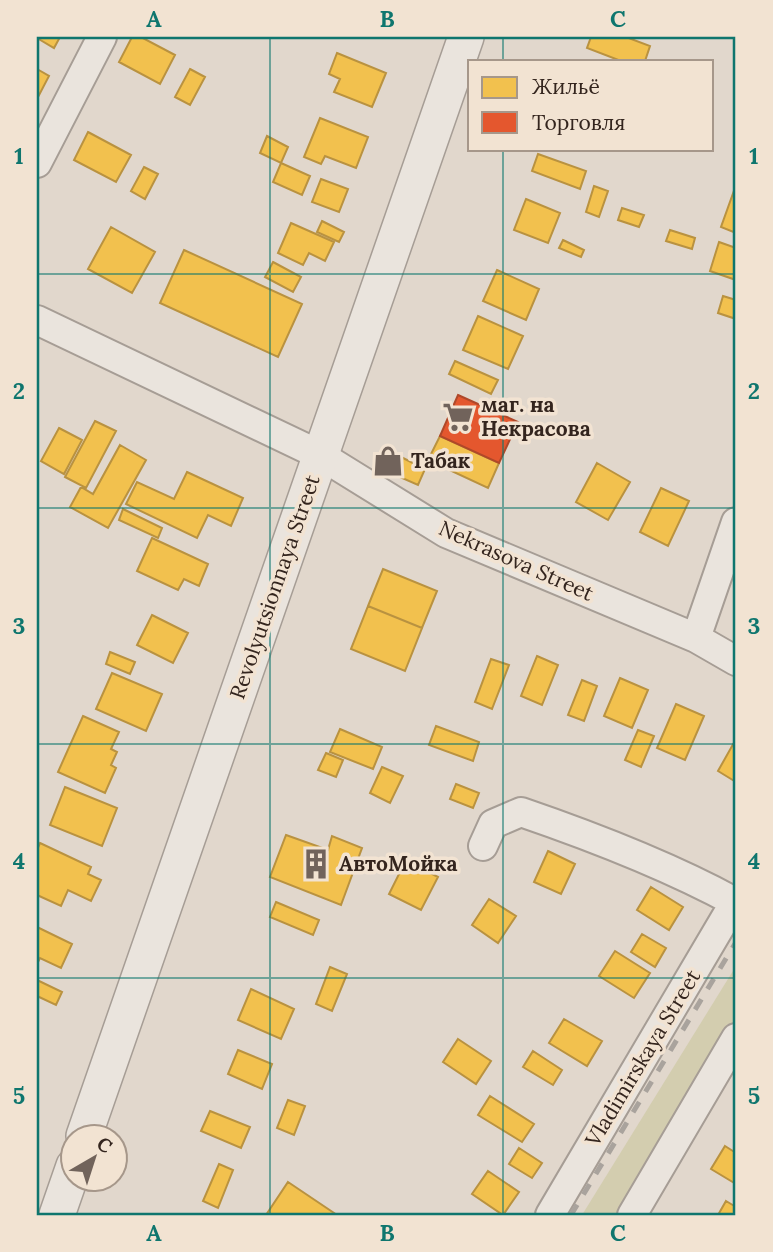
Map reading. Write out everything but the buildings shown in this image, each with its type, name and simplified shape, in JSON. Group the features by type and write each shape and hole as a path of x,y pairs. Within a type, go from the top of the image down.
{"street":[{"path":"37,163 102,37"},
{"name":"Revolyutsionnaya Street","path":"89,1122 466,37"},
{"name":"Nekrasova Street","path":"37,320 320,455 446,533 696,638 736,661"},
{"path":"696,638 736,522"},
{"name":"Vladimirskaya Street","path":"483,846 493,824 521,811 580,832 695,880 736,901 550,1215"},
{"path":"632,1215 736,1038"},
{"path":"57,1215 65,1192"}],"shaded area":[{"path":"736,966 736,1027 623,1215 582,1215"}],"railway":[{"path":"571,1215 736,942"}],"place":[{"name":"маг. на Некрасова","path":"458,417"},
{"name":"Табак","path":"388,461"},
{"name":"АвтоМойка","path":"316,864"}]}
